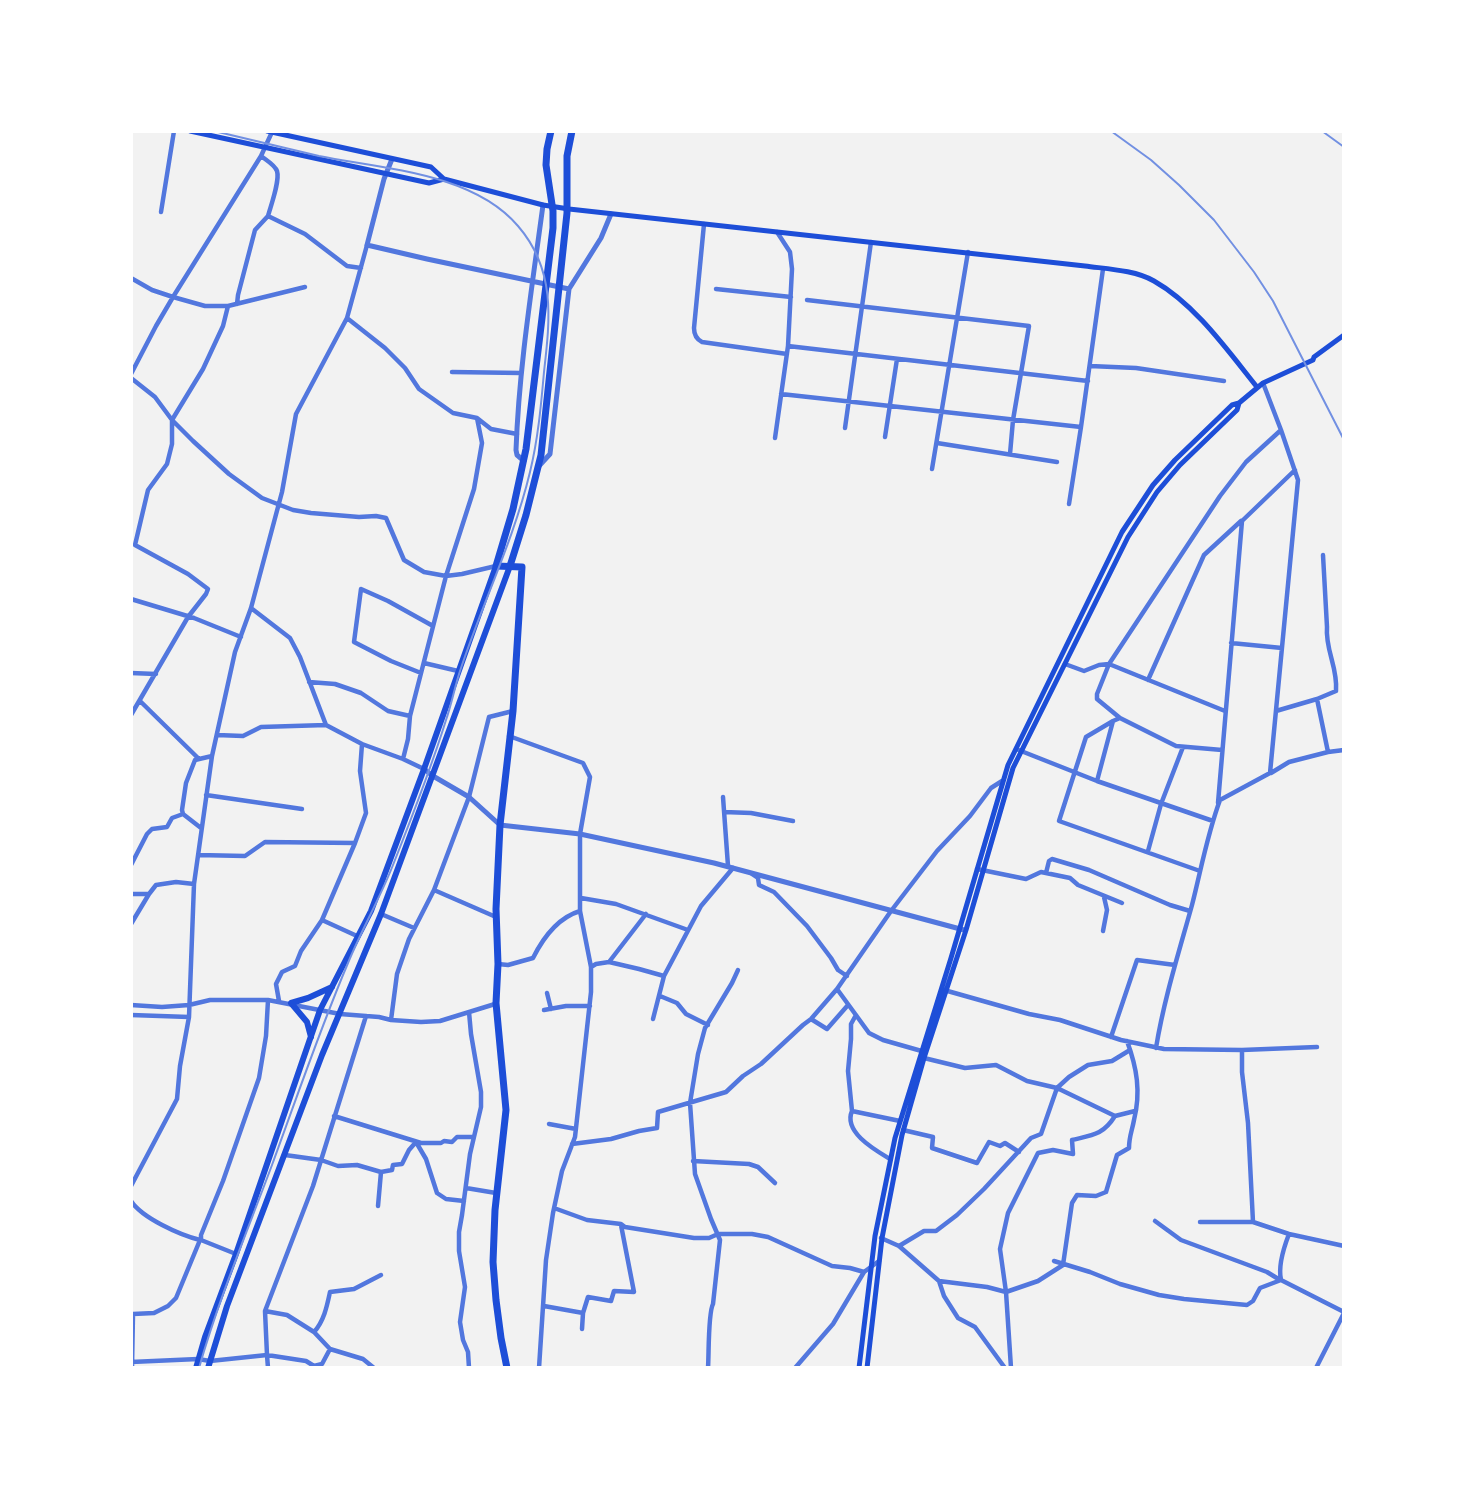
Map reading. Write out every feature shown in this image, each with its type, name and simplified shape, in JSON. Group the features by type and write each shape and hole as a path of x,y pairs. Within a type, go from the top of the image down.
{"highway":[{"path":"507,1368 493,1262 506,1110 496,1003 496,917 500,825 513,711 522,567 496,566 513,509 526,449 553,219 546,165 551,131"},
{"path":"510,566 541,455 567,213 567,156 572,131"}],"main road":[{"path":"190,131 429,183 444,179"},
{"path":"270,132 431,167 444,179 543,205 968,252 1131,273 1153,280 1178,298 1260,385"},
{"path":"859,1368 875,1236 900,1121 1019,750 1077,625 1122,532 1153,485 1175,460 1233,405 1260,385 1313,360 1344,335"},
{"path":"980,870 1002,781 1065,664 1128,537 1157,492 1180,465 1237,410 1239,403"},
{"path":"196,1368 320,1010 370,911 425,769 496,566"},
{"path":"209,1364 227,1306 322,1055 381,914 510,566"},
{"path":"1095,587 1102,590"},
{"path":"1077,625 1083,628"},
{"path":"311,1037 307,1022 291,1003 332,987"},
{"path":"867,1368 882,1238 903,1130 923,1055"}],"street":[{"path":"161,212 174,131"},
{"path":"270,132 261,156 156,326 131,376 155,397 172,420 229,474 262,498 311,513 386,518 404,560 424,572 446,576 462,575 496,566"},
{"path":"237,304 255,230 268,216 278,173 261,156"},
{"path":"131,1186 177,1099 189,1017 194,884 212,756 236,652 251,608 282,492 296,414 347,318 384,179 392,159"},
{"path":"524,461 517,455 521,373 543,205"},
{"path":"539,466 550,454 569,289 601,238 611,214"},
{"path":"268,216 306,234 347,266 361,268"},
{"path":"704,224 694,335 702,342 787,354"},
{"path":"775,438 788,345 792,270 790,252 777,232"},
{"path":"845,428 871,242"},
{"path":"368,245 569,289"},
{"path":"932,469 968,252"},
{"path":"1069,504 1103,269"},
{"path":"131,278 173,298 205,306 228,306 305,287"},
{"path":"716,289 791,298"},
{"path":"807,300 1029,326 1010,454"},
{"path":"131,715 188,617 208,589 135,545 148,490 167,464 172,444 172,420 202,369 223,326 228,306"},
{"path":"347,318 405,368 419,389 453,413 477,418 491,429 517,434"},
{"path":"788,345 1088,381"},
{"path":"885,437 897,359"},
{"path":"1090,366 1136,368 1224,381"},
{"path":"452,372 521,373"},
{"path":"1260,385 1281,430 1298,480 1270,773"},
{"path":"781,394 1082,427"},
{"path":"403,759 410,716 446,576 474,489 482,443 477,418"},
{"path":"1222,750 1175,746 1120,718 1097,699 1097,694 1109,664 1220,496 1245,462 1281,430"},
{"path":"937,443 1057,462"},
{"path":"1148,680 1204,555 1295,470"},
{"path":"1218,807 1242,521"},
{"path":"1276,711 1336,691 1337,678 1326,637 1323,555"},
{"path":"421,673 354,642 361,589 433,626"},
{"path":"131,599 241,636"},
{"path":"251,608 290,638 326,725"},
{"path":"1231,643 1282,648"},
{"path":"424,663 458,671"},
{"path":"1065,664 1087,671 1109,664 1225,711"},
{"path":"131,673 156,674"},
{"path":"309,682 335,684 361,693 388,711 410,716"},
{"path":"1317,699 1328,752"},
{"path":"140,701 199,759"},
{"path":"391,1020 397,974 408,939 434,890 469,797 489,717 513,711"},
{"path":"1120,718 1086,737 1059,821 1200,871"},
{"path":"1097,781 1113,721"},
{"path":"217,734 243,736 261,727 326,725 362,744 425,769 469,797 500,825 580,834 731,867 963,929"},
{"path":"509,736 583,763 590,777 580,834 580,911 592,967 590,1006 576,1129 562,1171 546,1260 539,1368"},
{"path":"279,1001 276,984 282,972 295,967 301,951 322,919 366,813 360,771 362,744"},
{"path":"1148,852 1161,804 1183,747"},
{"path":"1019,750 1074,773 1213,821"},
{"path":"1156,1048 1175,965 1220,800 1289,762 1344,750"},
{"path":"183,814 186,783 195,760 212,756"},
{"path":"572,1144 611,1139 639,1130 657,1128 658,1112 726,1092 761,1064 811,1018 837,989 937,851 970,816 991,788 1002,781"},
{"path":"206,795 302,809"},
{"path":"653,1019 664,976 701,906 731,867 723,797"},
{"path":"724,812 751,813 793,821"},
{"path":"183,814 201,829"},
{"path":"131,865 152,829 167,827 173,817 183,814"},
{"path":"198,855 245,856 265,842 355,843"},
{"path":"1046,873 1052,859 1089,870 1190,912"},
{"path":"980,870 1026,879 1041,872 1070,878 1078,885 1122,903"},
{"path":"750,872 758,878 759,885 774,892 807,926 838,970 847,976"},
{"path":"131,924 156,885 194,884"},
{"path":"434,890 496,917"},
{"path":"131,894 149,894"},
{"path":"1103,931 1107,910 1104,896"},
{"path":"581,898 616,904 688,930"},
{"path":"498,964 508,965 533,958 549,931 570,914 580,911"},
{"path":"381,914 414,928"},
{"path":"609,962 646,914"},
{"path":"322,919 357,936"},
{"path":"1111,1037 1137,960 1175,965"},
{"path":"592,967 609,962 664,976"},
{"path":"708,1368 709,1311 713,1304 720,1240 697,1182 693,1161 690,1103 698,1054 708,1025 738,970"},
{"path":"837,989 869,1032 883,1040 965,1069 996,1065 1027,1081 1057,1088 1115,1116 1135,1111"},
{"path":"944,990 1156,1048 1242,1051 1317,1047"},
{"path":"547,993 551,1009"},
{"path":"660,996 677,1003 687,1014 708,1025"},
{"path":"131,1005 162,1007 210,1000 268,1000 340,1014 421,1022 440,1021 496,1003"},
{"path":"132,1368 132,1314 154,1313 168,1306 176,1298 223,1181 259,1077 266,1036 268,1000"},
{"path":"811,1018 827,1029 848,1005"},
{"path":"544,1010 590,1006"},
{"path":"469,1368 460,1322 465,1287 459,1232 470,1154 481,1107 470,1012"},
{"path":"131,1015 189,1017"},
{"path":"856,1015 851,1024 848,1071 852,1111 849,1121 855,1132 872,1148 890,1159"},
{"path":"268,1368 265,1311 313,1186 366,1016"},
{"path":"939,1281 1006,1292 1038,1281 1063,1265 1075,1197 1096,1196 1107,1192 1117,1155 1129,1148 1138,1088 1135,1064 1127,1041"},
{"path":"899,1246 924,1231 936,1231 984,1189 1031,1138 1041,1134 1057,1088 1069,1077 1088,1065 1112,1061 1130,1050"},
{"path":"1242,1051 1253,1222"},
{"path":"852,1111 900,1121"},
{"path":"334,1116 421,1143 452,1142 457,1137 474,1137"},
{"path":"1011,1368 1000,1249 1007,1213 1038,1153 1053,1150 1073,1154 1072,1140 1096,1134 1107,1128 1115,1116"},
{"path":"549,1124 576,1129"},
{"path":"903,1130 933,1137 932,1148 977,1163 989,1142 1000,1146 1004,1143 1019,1152"},
{"path":"285,1155 321,1160 338,1166 357,1165 381,1172 402,1164 416,1142"},
{"path":"416,1142 426,1159 437,1193 446,1199 464,1201"},
{"path":"693,1161 750,1164 758,1167 775,1183"},
{"path":"378,1206 381,1172"},
{"path":"466,1188 497,1193"},
{"path":"131,1201 140,1212 190,1238 236,1254"},
{"path":"554,1208 587,1220 694,1238 709,1238 718,1234 768,1237 832,1266 864,1272"},
{"path":"1156,1222 1181,1240 1267,1272 1344,1312 1316,1368"},
{"path":"1200,1222 1253,1222 1289,1234 1344,1246"},
{"path":"582,1329 588,1297 611,1301 614,1291 634,1292 621,1224"},
{"path":"1281,1280 1279,1274 1282,1253 1289,1234"},
{"path":"875,1236 899,1246 939,1281 944,1296 958,1318 975,1327 1005,1368"},
{"path":"795,1368 833,1324 864,1272 879,1261"},
{"path":"1054,1261 1159,1295 1229,1304 1247,1305 1253,1301 1260,1288 1281,1280"},
{"path":"314,1332 325,1313 330,1292 354,1289 381,1275"},
{"path":"544,1306 583,1314"},
{"path":"265,1311 288,1315 314,1332 330,1349 363,1359 374,1368"},
{"path":"131,1362 198,1359 209,1364 267,1355 306,1361 314,1367 321,1364 330,1349"}],"railway":[{"path":"199,1368 224,1291 328,1013 353,950 388,877 421,793 461,668 516,522 537,435 548,314 545,278 530,243 518,226 499,208 477,195 426,176 319,156 214,131"},
{"path":"1111,131 1151,160 1179,185 1214,220 1254,272 1273,301 1344,440"},
{"path":"1322,131 1344,147"}]}
